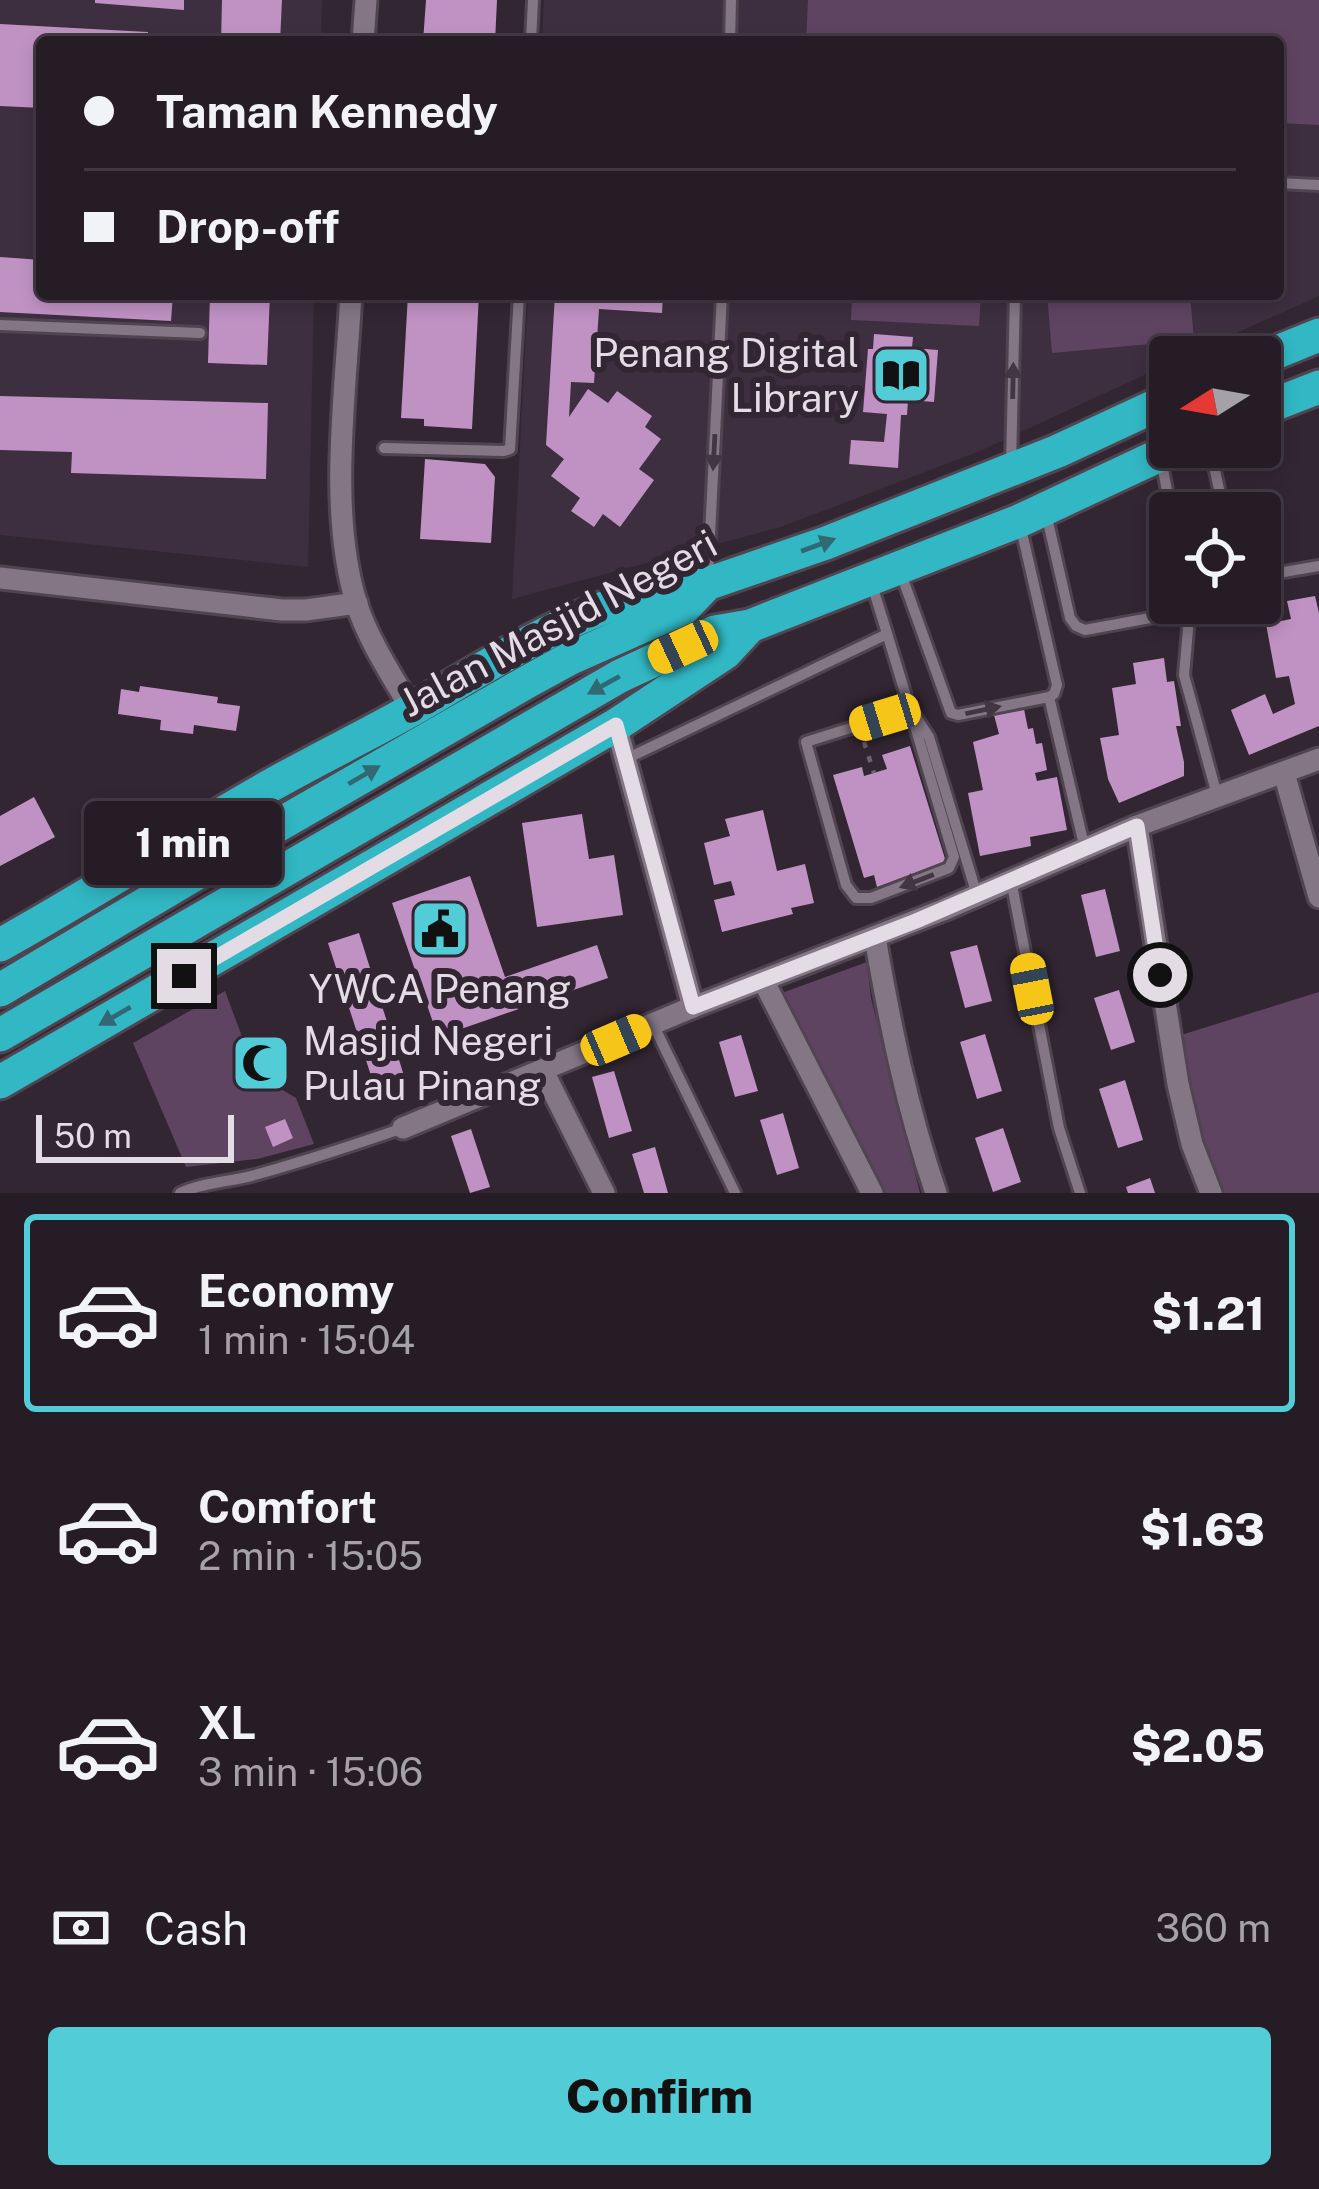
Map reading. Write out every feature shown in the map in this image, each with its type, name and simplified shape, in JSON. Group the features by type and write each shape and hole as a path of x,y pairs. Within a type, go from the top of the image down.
{"highway":[{"path":"1281,350 1319,335"},
{"path":"1281,402 1319,387"},
{"name":"Jalan Masjid Negeri","path":"0,990 555,667 684,608 707,584 1058,451 1149,409"},
{"name":"Jalan Masjid Negeri","path":"0,1035 620,676 715,632 750,626 1032,515 1149,460"},
{"path":"0,945 263,789 578,618 675,586 707,584"},
{"path":"0,1082 616,725 725,653 750,626"}],"street":[{"path":"363,36 365,0"},
{"path":"350,300 341,511 345,550 357,603 412,710"},
{"path":"0,578 282,610 357,603"},
{"path":"616,725 693,1007"},
{"path":"403,1128 1137,826 1319,759"},
{"path":"1284,773 1319,897"},
{"path":"1137,826 1185,1120 1211,1193"},
{"path":"875,937 892,1040 936,1193"},
{"path":"763,980 872,1193"},
{"path":"543,1071 604,1193"}],"lane":[{"path":"531,36 533,0"},
{"path":"730,36 731,0"},
{"path":"1284,183 1319,184"},
{"path":"384,448 510,449 518,300"},
{"path":"707,584 722,300"},
{"path":"1011,469 1015,300"},
{"path":"0,325 200,333"},
{"path":"1032,515 1076,626 1085,630 1149,616"},
{"path":"884,574 951,713 958,716 1049,697 1057,685 1032,515"},
{"path":"1281,572 1319,566"},
{"path":"884,574 887,634 911,709 954,857 949,868 871,898 856,898 846,885 806,742 911,709"},
{"path":"1186,624 1184,675 1217,795"},
{"path":"626,759 887,634"},
{"path":"1049,697 1084,849"},
{"path":"911,709 929,737 976,895"},
{"path":"1011,880 1059,1128 1080,1193"},
{"path":"653,1024 735,1193"},
{"path":"182,1192 314,1158 403,1128"}],"path":[{"path":"859,725 874,773"}],"shaded area":[{"path":"0,0 322,0 321,36 36,36 36,300 314,300 308,567 0,535"},
{"path":"544,0 1319,0 1319,296 1230,336 1149,336 1149,373 980,451 781,527 512,599 528,300 1284,300 1284,36 542,36"},
{"path":"808,0 1319,0 1319,125 1284,123 1284,36 806,36"},
{"path":"852,300 981,300 979,326 851,320"},
{"path":"1048,300 1191,300 1194,336 1149,336 1149,344 1052,353"},
{"path":"867,962 871,998 920,1193 884,1193 779,994"},
{"path":"225,991 256,1074 296,1098 314,1144 257,1159 186,1167 133,1043"},
{"path":"1319,992 1319,1193 1223,1193 1201,1136 1181,1035"}],"building":[{"path":"184,0 184,10 95,3"},
{"path":"222,0 282,0 280,36 221,36"},
{"path":"426,0 497,0 495,36 423,36"},
{"path":"0,24 148,32 148,36 36,36 36,108 0,106"},
{"path":"0,257 36,260 36,300 173,300 171,321 0,312"},
{"path":"210,300 270,300 267,365 208,363"},
{"path":"408,300 479,300 472,429 424,426 424,419 401,418"},
{"path":"555,300 663,300 662,313 599,309 594,383 571,382 569,417 588,389 608,403 617,391 652,416 645,427 661,439 639,469 654,480 620,527 603,514 594,527 571,511 580,498 551,476 564,459 546,445"},
{"name":"Penang Digital Library","path":"874,334 913,337 912,348 938,350 934,402 908,400 907,415 901,415 898,468 849,464 851,440 884,442 887,414 863,412 868,349 873,349"},
{"path":"0,396 268,403 266,479 71,473 72,452 0,450"},
{"path":"425,459 485,464 495,477 491,543 420,539"},
{"path":"1315,596 1319,726 1249,755 1231,710 1265,694 1273,714 1295,704 1289,676 1276,678 1266,624 1291,619 1287,601"},
{"path":"1164,658 1167,682 1174,681 1184,776 1119,803 1108,779 1100,738 1119,735 1112,688 1136,684 1133,663"},
{"path":"140,686 218,697 217,703 240,706 236,731 194,725 193,734 160,730 161,720 118,714 121,689 139,692"},
{"path":"1024,709 1028,729 1033,728 1036,744 1042,743 1047,770 1035,773 1037,781 1057,777 1067,830 1030,837 1031,846 980,856 968,793 983,790 973,742 999,734 994,715"},
{"path":"910,746 946,862 877,887 874,875 864,878 833,775 862,767 864,776 887,769 882,755"},
{"path":"34,797 55,837 0,866 0,816"},
{"path":"763,810 777,871 805,864 814,903 791,908 793,914 722,932 714,900 735,895 731,881 714,885 704,843 730,836 725,819"},
{"path":"582,814 589,859 614,855 623,915 537,927 522,823"},
{"path":"470,876 505,977 597,945 608,978 438,1037 392,903"},
{"path":"1105,889 1120,951 1096,957 1081,895"},
{"path":"359,933 406,1082 376,1091 328,943"},
{"path":"977,945 992,1001 965,1008 950,952"},
{"path":"1119,990 1135,1042 1111,1050 1094,998"},
{"path":"985,1034 1002,1091 977,1099 960,1042"},
{"path":"741,1035 758,1091 735,1097 719,1042"},
{"path":"614,1071 632,1131 609,1138 592,1077"},
{"path":"1125,1080 1143,1140 1118,1148 1099,1089"},
{"path":"783,1113 799,1168 777,1175 760,1120"},
{"path":"285,1119 293,1138 273,1147 265,1127"},
{"path":"1003,1128 1021,1182 993,1192 975,1138"},
{"path":"471,1129 490,1187 470,1193 451,1136"},
{"path":"655,1147 668,1193 644,1193 632,1154"},
{"path":"1150,1178 1155,1193 1128,1193 1126,1187"}],"place":[{"name":"Penang Digital Library","path":"901,375"},
{"name":"YWCA Penang","path":"440,929"},
{"name":"Masjid Negeri Pulau Pinang","path":"261,1063"}],"route":[{"path":"184,976 616,725 693,1007 916,921 1137,826 1160,975"}]}
